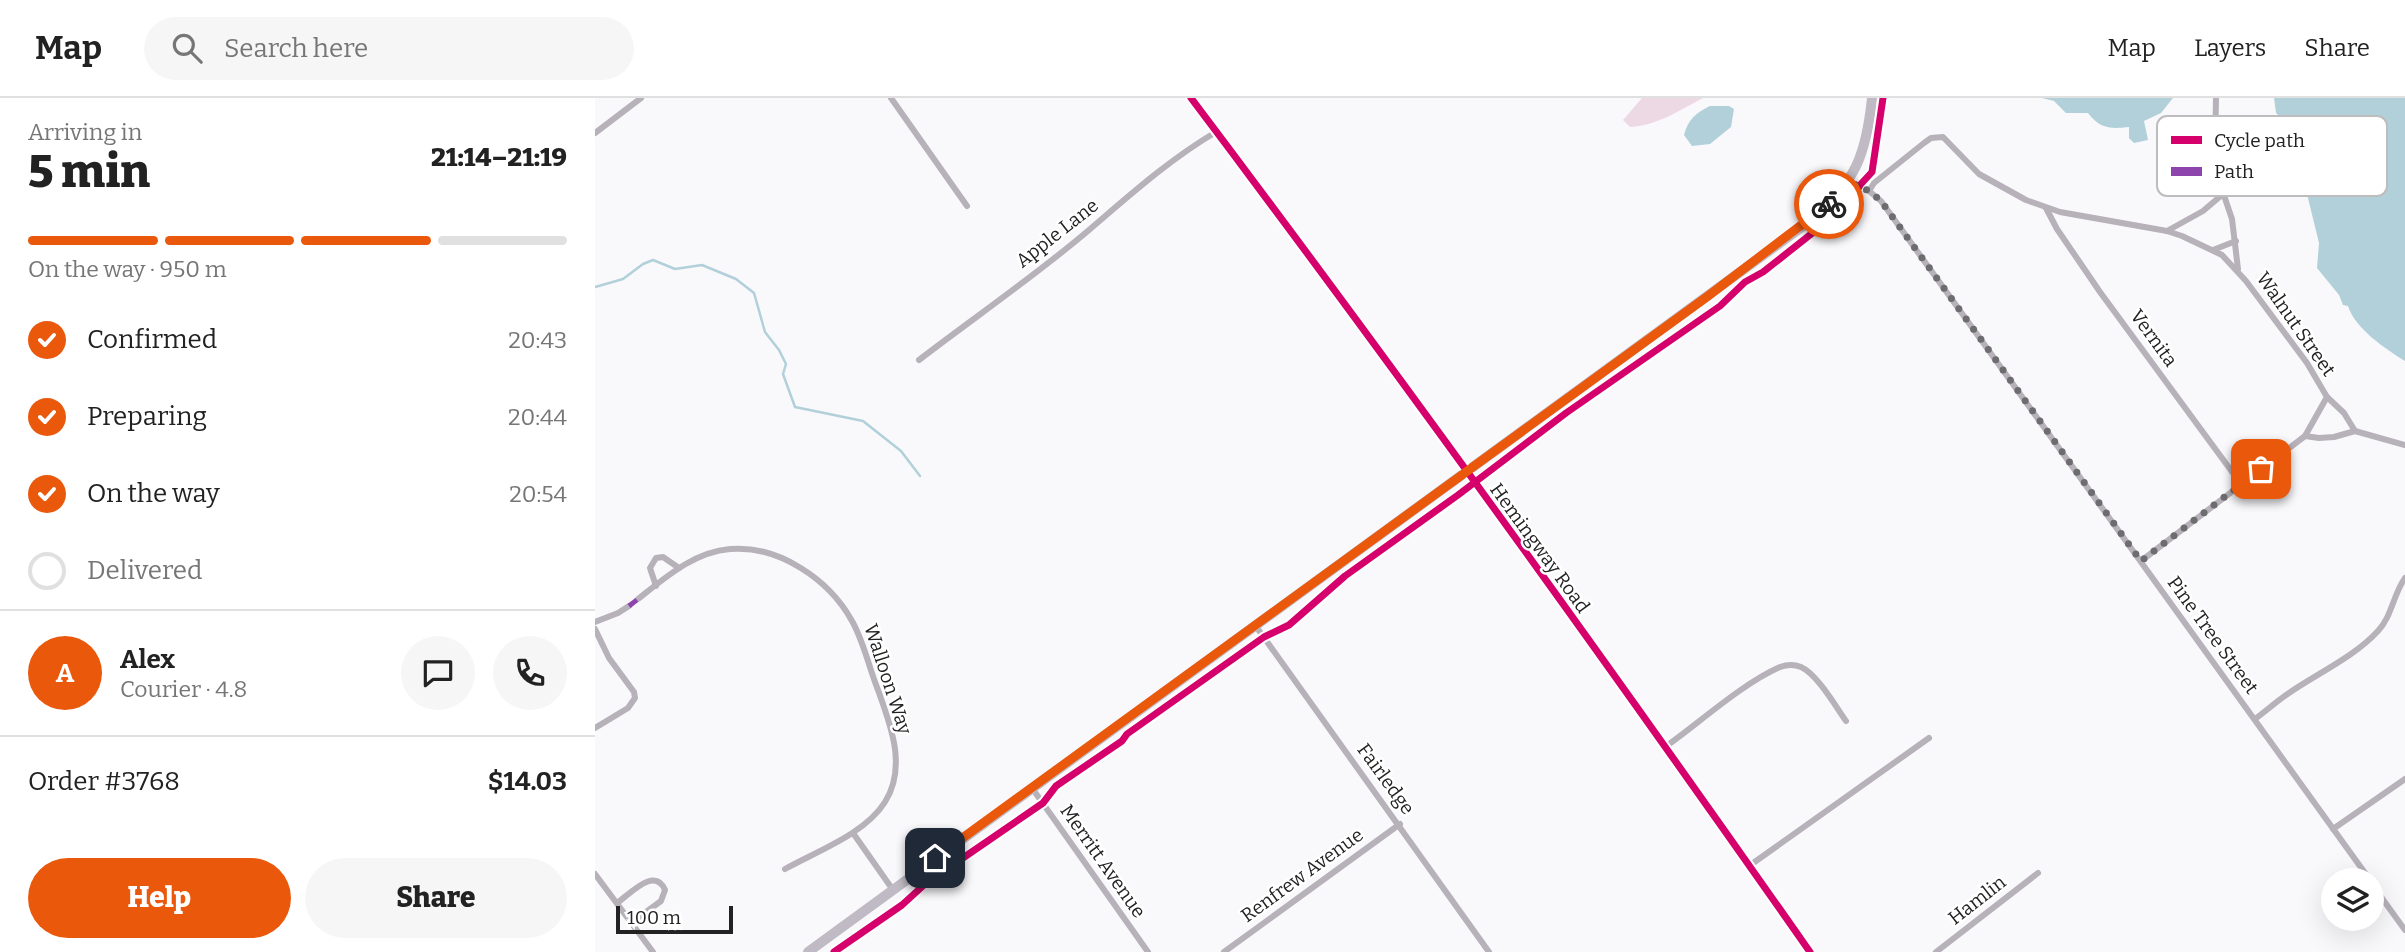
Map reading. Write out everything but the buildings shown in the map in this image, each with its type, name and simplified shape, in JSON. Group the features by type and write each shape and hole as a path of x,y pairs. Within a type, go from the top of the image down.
{"main road":[{"path":"808,952 1791,235 1836,198 1855,172 1866,141 1872,98"}],"street":[{"path":"595,133 641,98"},
{"path":"891,98 967,206"},
{"name":"Hemingway Road","path":"1191,98 1467,472 1809,952"},
{"name":"Walnut Street","path":"2216,98 2216,116"},
{"name":"Apple Lane","path":"919,360 1088,231 1129,194 1216,132"},
{"name":"Walnut Street","path":"1869,191 1874,183 1931,138 1943,137 1979,174 2026,201 2046,208 2167,231 2213,250 2238,270 2295,347 2327,397 2344,413 2355,431"},
{"name":"Pine Tree Street","path":"1848,181 1869,191 1881,201 2361,868"},
{"path":"2167,231 2203,211 2221,196"},
{"name":"Walnut Street","path":"2224,196 2232,219 2238,270"},
{"name":"Vernita","path":"2046,208 2056,229 2100,292 2241,484"},
{"path":"2213,250 2236,241"},
{"name":"Walnut Street","path":"2305,436 2327,397"},
{"path":"2141,561 2305,436 2334,437 2355,431 2405,445"},
{"name":"Walloon Way","path":"639,599 694,559 730,549 751,549 794,564 811,575 827,589 853,621 889,719 897,774 886,801 877,813 853,833 785,869"},
{"path":"656,586 650,568 656,558 663,557 679,568"},
{"path":"2255,719 2373,636 2385,623 2396,592 2405,578"},
{"path":"595,622 629,606"},
{"name":"Fairledge","path":"1255,625 1489,952"},
{"path":"595,629 601,645 634,692 635,698 628,708 595,728"},
{"path":"1665,747 1782,666 1791,665 1807,670 1846,721"},
{"path":"1749,866 1929,738"},
{"path":"2333,829 2405,779"},
{"name":"Merritt Avenue","path":"1032,788 1148,952"},
{"name":"Renfrew Avenue","path":"1224,952 1399,824"},
{"path":"853,833 893,890"},
{"name":"Hamlin","path":"1936,952 2038,873"},
{"path":"595,874 653,952"},
{"path":"617,902 650,880 663,884 665,890 661,901 632,923"},
{"name":"Pine Tree Street","path":"2384,901 2405,930"}],"shaded area":[{"path":"1642,98 1703,98 1659,120 1630,127 1623,120"}],"water":[{"path":"2042,98 2173,98 2161,113 2144,121 2148,140 2134,143 2129,138 2129,127 2106,127 2088,113 2066,113 2054,101"},
{"path":"2274,98 2405,98 2405,361 2380,344 2357,323 2348,306 2343,305 2339,295 2317,268 2319,243 2307,196 2387,196 2387,116 2280,116 2276,113"},
{"path":"1710,106 1729,106 1734,109 1731,127 1710,144 1692,146 1684,135 1688,125 1697,114"}],"waterway":[{"path":"595,287 623,279 653,260 675,269 702,265 736,279 754,293 765,332 786,364 783,374 795,407 863,421 901,451 920,476"}],"marked path":[{"path":"629,606 638,599"}],"cycle path":[{"path":"1191,98 1504,522 1810,952"},
{"path":"834,952 902,905 925,884 1043,803 1056,786 1122,741 1127,734 1264,637 1289,625 1345,576 1566,413 1720,306 1745,282 1763,272 1834,216 1851,201 1872,172 1883,98"}],"way so far":[{"path":"1829,204 1848,181 1869,191 1881,201 2141,561 2261,469"}],"route":[{"path":"935,858 1708,296 1829,204"}]}
